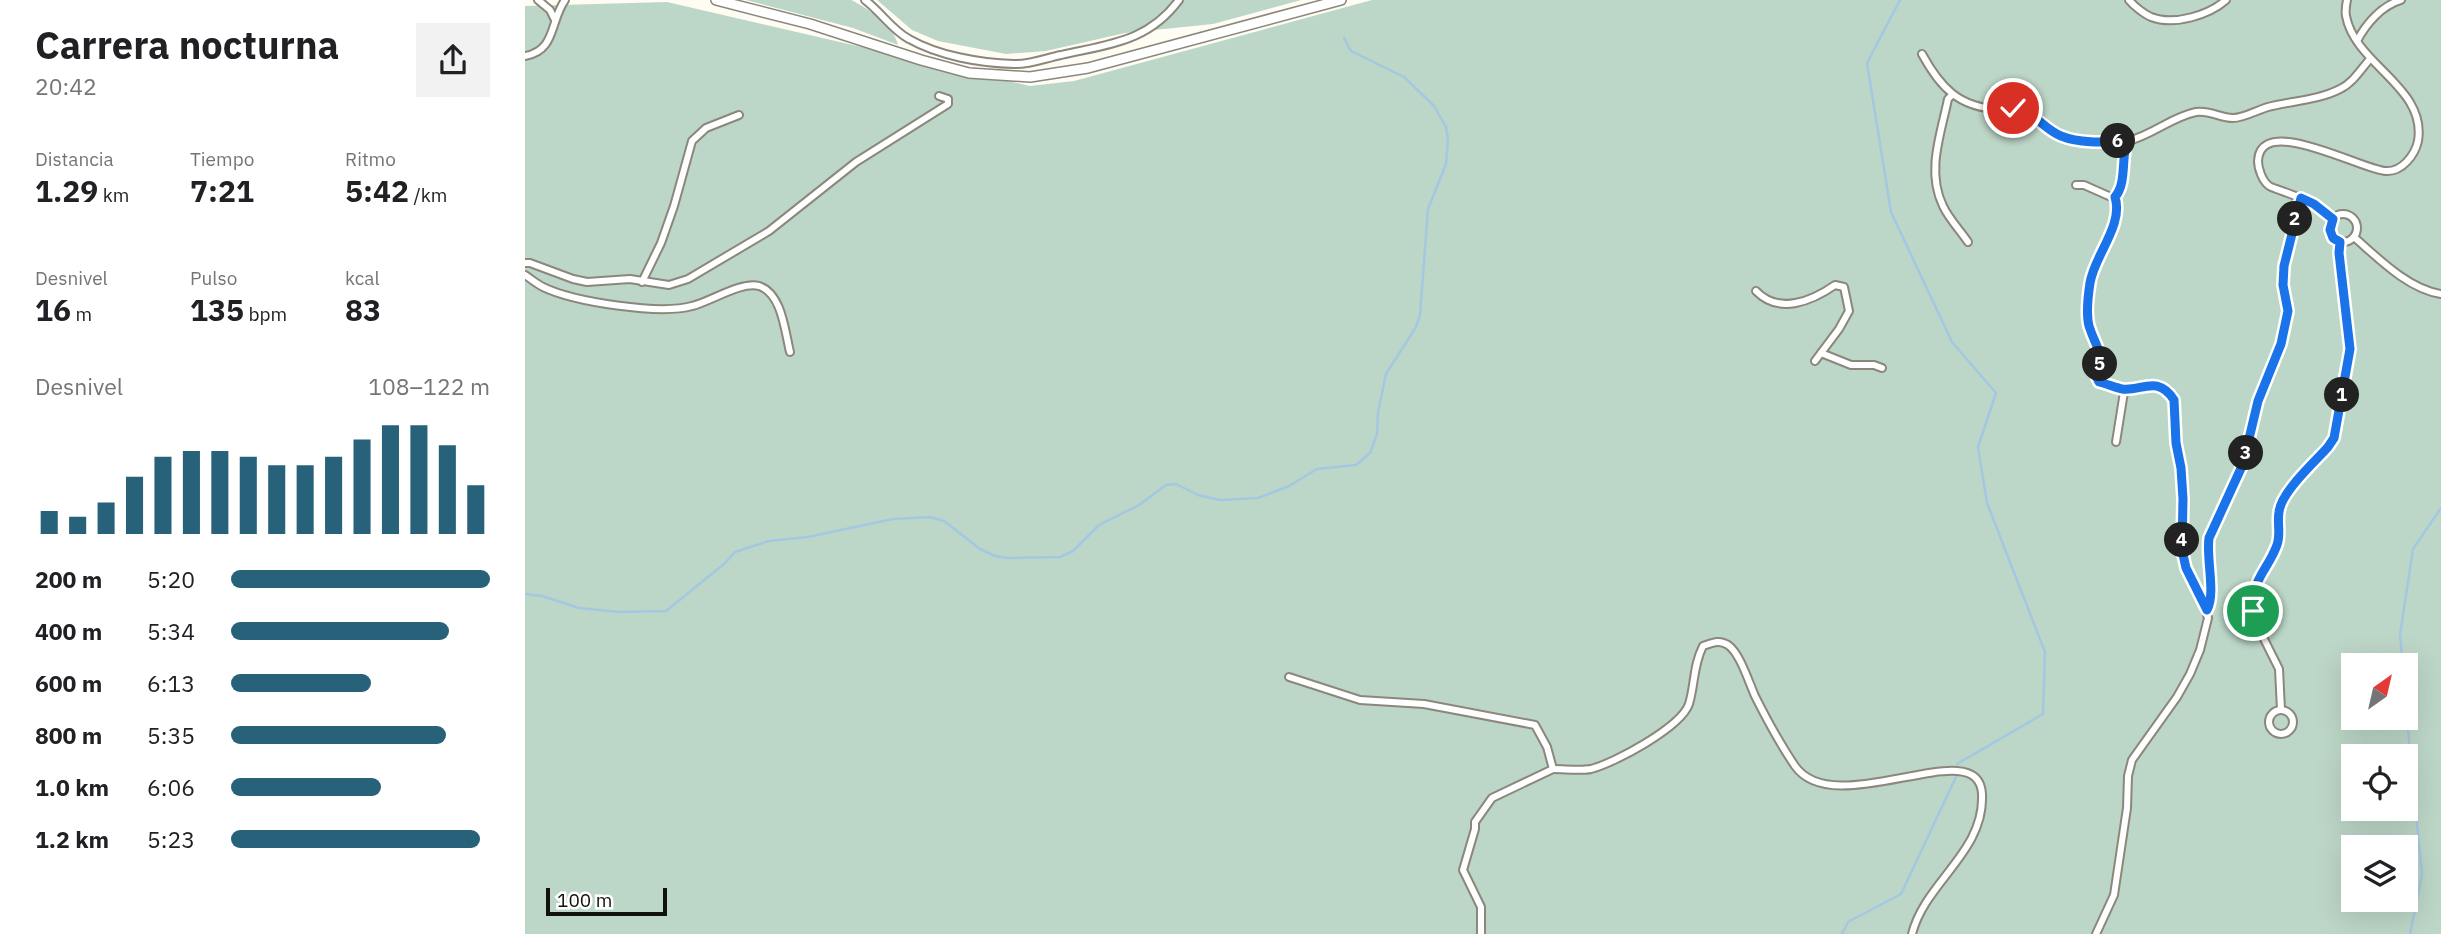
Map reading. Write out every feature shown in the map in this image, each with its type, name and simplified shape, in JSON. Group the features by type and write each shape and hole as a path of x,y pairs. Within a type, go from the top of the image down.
{"main road":[{"path":"716,0 787,18 969,73 1030,77 1088,68 1341,0"}],"street":[{"path":"538,0 550,10 555,20"},
{"path":"525,56 544,48 553,33 555,20 565,0"},
{"path":"865,0 910,40 956,56 989,63 1017,65 1132,39 1167,17 1179,0"},
{"path":"2129,0 2151,18 2168,19 2208,12 2226,0"},
{"path":"2333,219 2314,204 2267,185 2259,168 2258,156 2267,145 2285,140 2304,143 2388,172 2403,166 2412,156 2418,144 2419,129 2413,110 2399,88 2370,59 2357,41 2346,16 2347,0"},
{"path":"2357,41 2376,15 2401,0"},
{"path":"1922,54 1932,73 1952,95 1985,108 2020,108 2045,127 2077,140 2127,141 2151,133 2164,123 2196,112 2239,118 2265,108 2340,89 2349,84 2370,59"},
{"path":"1952,95 1948,99 1935,153 1934,169 1937,191 1944,208 1968,242"},
{"path":"525,263 530,262 587,282 630,279 669,285 688,279 769,231 856,162 948,104 948,99 939,96"},
{"path":"642,282 661,243 692,141 706,128 739,115"},
{"path":"2115,197 2121,184 2127,141"},
{"path":"2076,185 2084,185 2115,197"},
{"path":"2115,197 2115,220 2090,282 2089,325 2101,355 2097,379 2101,383 2123,390 2147,386 2162,387 2174,400 2183,499 2182,550 2186,568 2207,610"},
{"path":"2096,934 2114,895 2132,760 2190,674 2206,630 2211,598 2207,549 2209,538 2243,464 2258,401 2281,344 2288,311 2283,285 2284,266 2301,198"},
{"path":"2343,214 2351,216 2357,226 2354,237 2348,242 2340,242 2331,234 2329,227 2333,219 2343,214"},
{"path":"2354,237 2409,280 2426,290 2441,294"},
{"path":"2281,710 2279,669 2255,621 2252,596 2256,582 2277,545 2282,500 2334,438 2350,349 2340,242"},
{"path":"525,275 545,288 570,295 663,310 691,307 742,287 759,286 774,297 789,352"},
{"path":"1756,291 1762,298 1781,304 1798,304 1835,285 1845,287 1849,311 1815,361"},
{"path":"1821,353 1838,362 1882,368"},
{"path":"2116,442 2123,390"},
{"path":"1481,934 1481,907 1463,870 1475,822 1492,798 1553,769 1590,769 1613,760 1675,724 1689,704 1696,660 1703,646 1717,642 1724,643 1735,652 1768,720 1798,770 1807,778 1818,783 1856,787 1931,771 1954,770 1968,774 1979,783 1982,806 1969,843 1922,909 1912,934"},
{"path":"1289,677 1360,700 1424,704 1535,725 1547,747 1553,769"},
{"path":"2281,710 2291,715 2293,722 2291,730 2281,734 2273,732 2269,722 2274,712 2281,710"}],"green space":[{"path":"746,0 851,0 886,25 898,45 853,28"},
{"path":"877,0 1301,0 1213,24 1125,33 1046,51 1006,54 938,41 912,30"},
{"path":"1372,0 2441,0 2441,934 525,934 525,6 667,2 1030,86 1074,81"}],"waterway":[{"path":"1900,0 1867,63 1891,212 1952,342 1996,393 1978,447 1987,503 2045,652 2043,714 1957,764"},
{"path":"525,594 542,596 579,608 620,612 666,611 735,552 769,541 808,537 893,519 930,517 944,521 980,549 995,556 1060,557 1073,551 1099,525 1139,505 1166,485 1176,484 1198,495 1220,500 1258,498 1289,486 1317,469 1356,465 1370,453 1377,434 1378,412 1386,374 1416,327 1420,315 1428,209 1446,164 1448,139 1446,127 1434,106 1404,77 1351,51 1344,38"},
{"path":"2402,653 2400,635 2413,549 2441,508"},
{"path":"2408,730 2422,875 2410,934"},
{"path":"1842,934 1848,922 1901,894 1956,777"}],"route":[{"path":"2013,108 2026,111 2045,127 2060,135 2077,140 2127,141 2121,184 2115,197 2115,220 2090,282 2089,325 2101,355 2097,378 2099,382 2123,390 2147,386 2162,387 2174,400 2184,515 2183,559 2207,610 2211,598 2207,549 2209,538 2243,464 2258,401 2281,344 2288,311 2283,285 2284,266 2301,198 2314,204 2333,219 2329,227 2333,238 2340,242 2339,253 2350,335 2348,368 2334,438 2282,500 2277,545 2256,582 2252,596 2253,611"}]}
